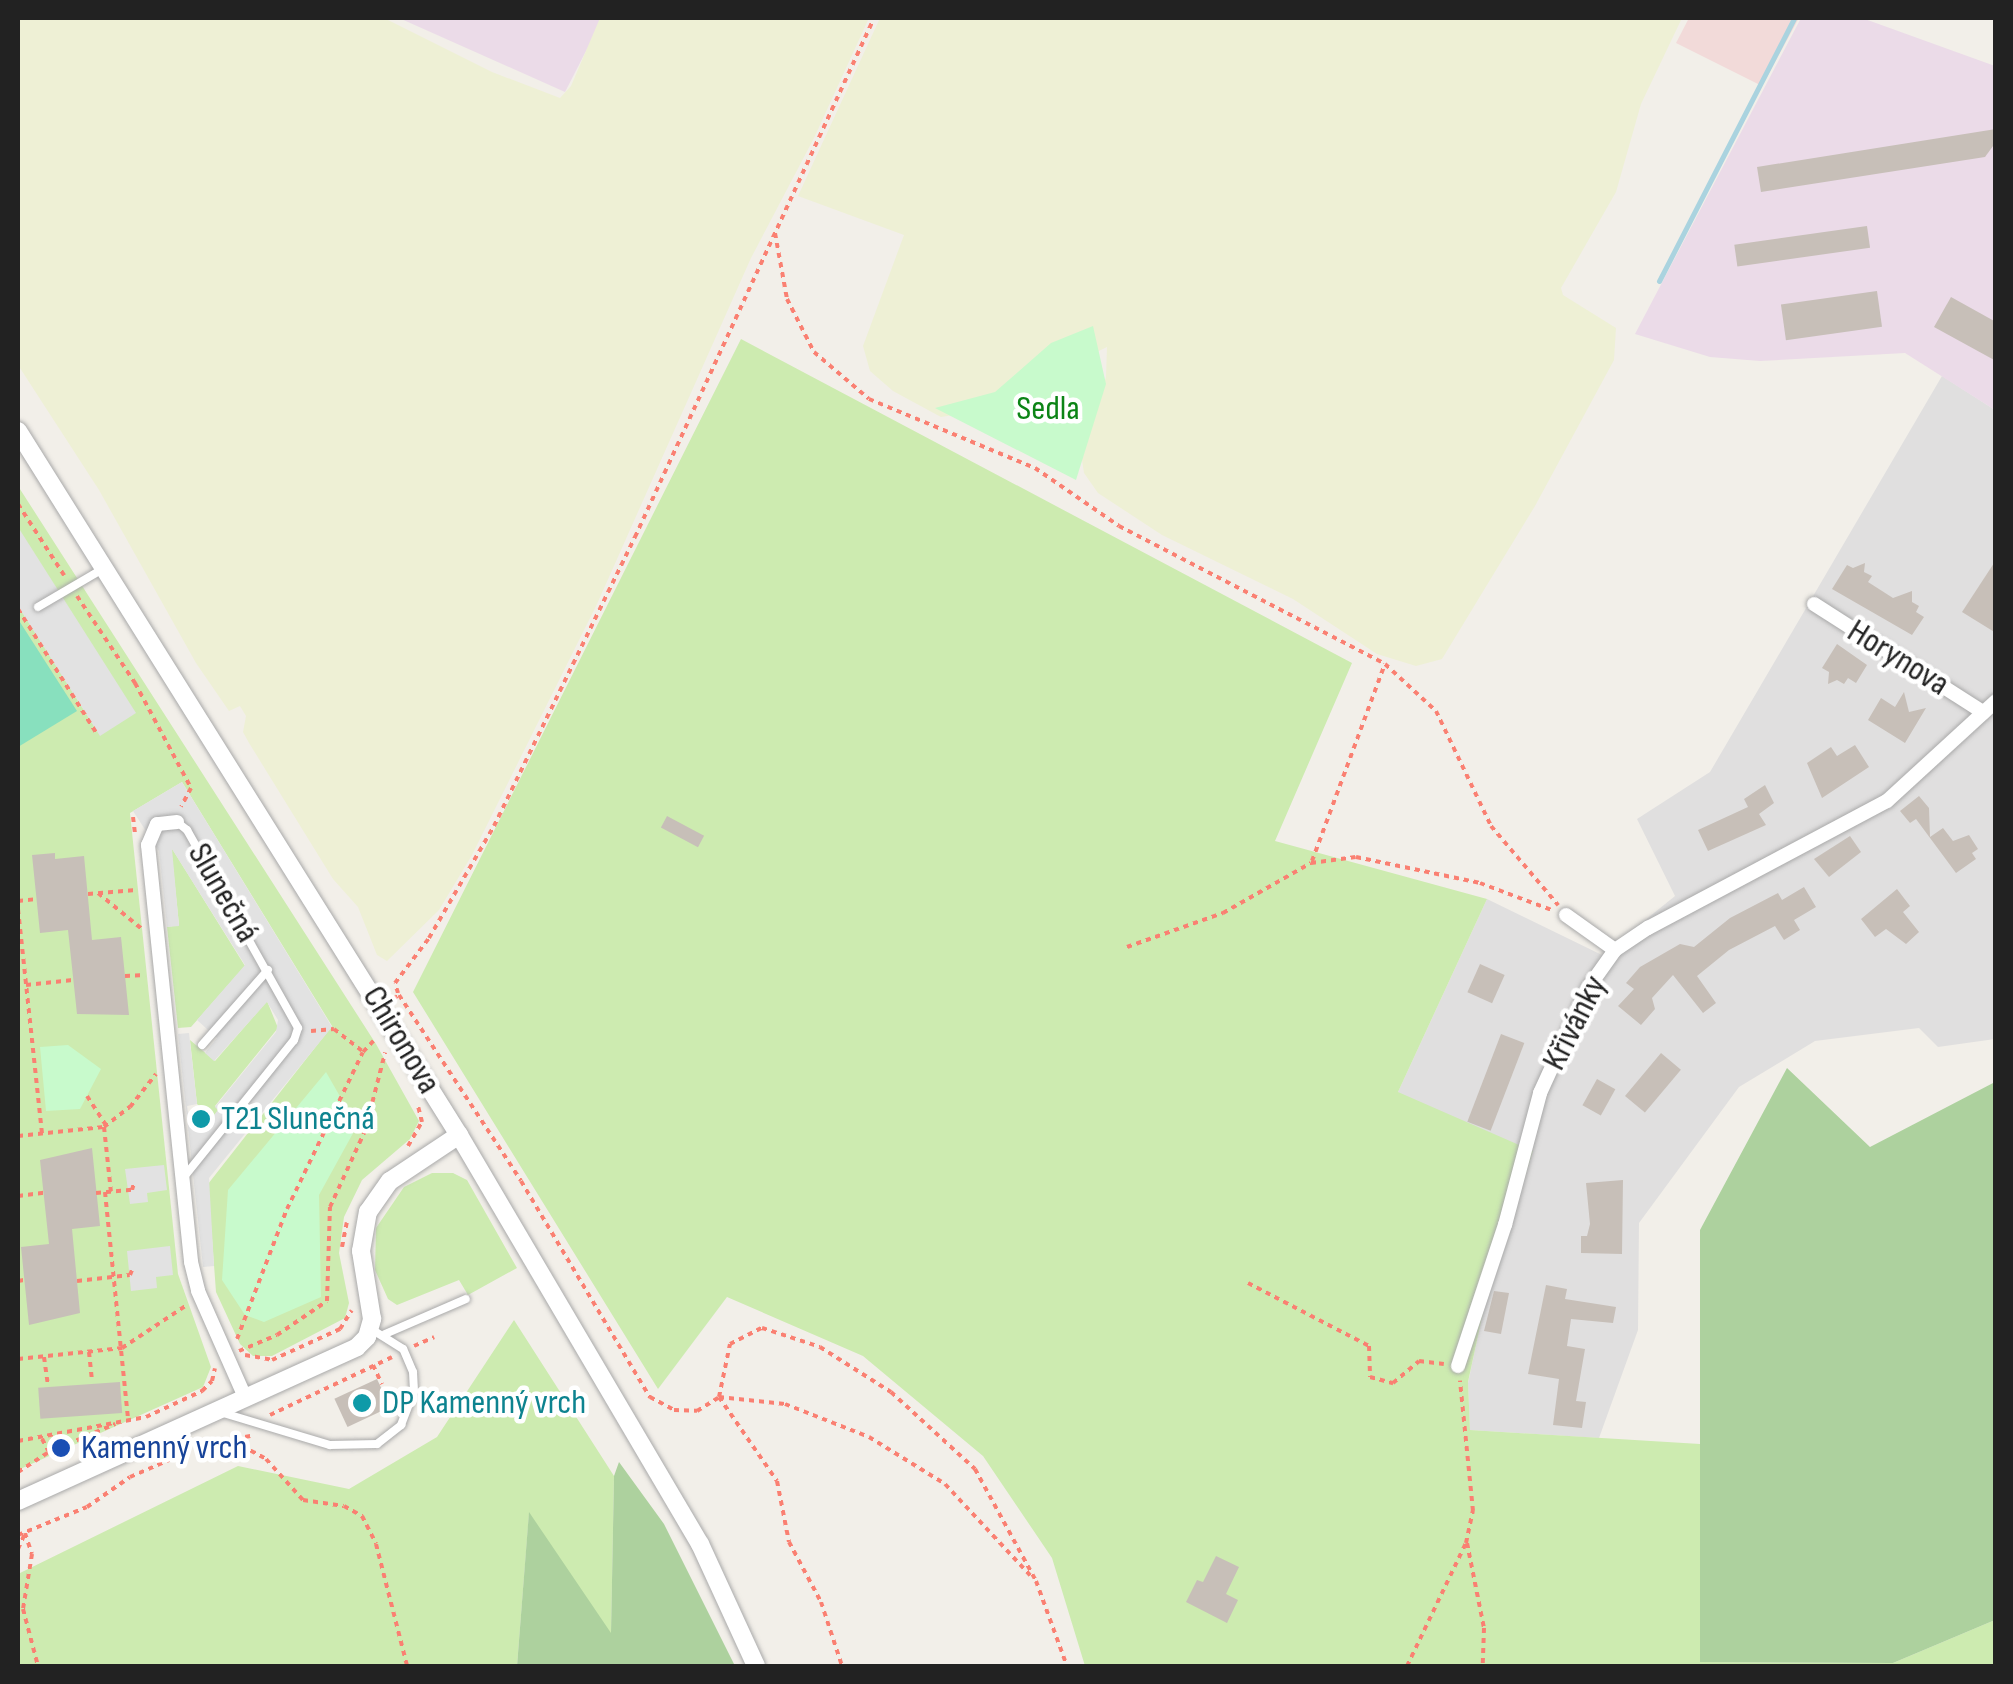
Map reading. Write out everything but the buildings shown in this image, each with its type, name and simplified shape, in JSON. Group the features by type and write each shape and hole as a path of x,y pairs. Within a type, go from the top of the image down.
{"street":[{"name":"Chironova","path":"18,431 459,1134 700,1544 756,1666"},
{"name":"Horynova","path":"1814,604 1983,712"},
{"name":"Křivánky","path":"1458,1366 1505,1225 1540,1093 1588,988 1615,950 1648,928 1886,801 1996,701"},
{"name":"Slunečná","path":"177,822 158,824 148,845 194,1278 245,1397"},
{"path":"1566,915 1615,950"},
{"path":"18,1501 356,1346 378,1332 360,1244 368,1212 390,1181 459,1134"}],"lane":[{"path":"38,607 105,568"},
{"name":"Slunečná","path":"177,822 186,830 295,1017 298,1033"},
{"path":"202,1045 268,970"},
{"path":"183,1178 298,1033"},
{"path":"378,1332 466,1298"},
{"path":"216,1410 330,1446 377,1444 401,1426 410,1410 413,1372 404,1351 378,1332"}],"path":[{"path":"874,18 494,826 429,938 394,983 521,1181 650,1397 674,1410 698,1411 719,1397 785,1404 869,1438 945,1484 1036,1581"},
{"path":"775,234 786,299 814,352 869,399 1034,468 1119,526 1385,664 1436,711 1491,826 1566,915"},
{"path":"18,504 136,683 190,788 177,822"},
{"path":"18,609 97,734"},
{"path":"1311,863 1385,664"},
{"path":"1127,947 1223,914 1311,863 1356,857 1480,883 1566,915"},
{"path":"88,894 141,889"},
{"path":"98,894 146,932"},
{"path":"18,901 36,899"},
{"path":"18,910 42,1134"},
{"path":"125,976 150,974"},
{"path":"26,985 73,980"},
{"path":"382,1008 399,995"},
{"path":"298,1033 334,1028 363,1052"},
{"path":"235,1344 287,1209 363,1052 376,1036"},
{"path":"239,1351 277,1334 328,1302 330,1208 365,1131 386,1053"},
{"path":"18,1136 106,1126 130,1107 159,1070"},
{"path":"87,1096 106,1126 114,1277 128,1418"},
{"path":"96,1193 132,1190 134,1183"},
{"path":"18,1196 44,1194"},
{"path":"77,1281 130,1275 132,1270"},
{"path":"1248,1283 1368,1346 1370,1377 1394,1383 1419,1361 1458,1366 1473,1511 1466,1542 1407,1666"},
{"path":"18,1360 122,1348 189,1304 196,1318"},
{"path":"842,1666 822,1602 789,1542 777,1480 719,1397 730,1344 762,1328 820,1346 891,1392 975,1469 1036,1581 1067,1666"},
{"path":"248,1436 274,1412 434,1337"},
{"path":"415,1346 418,1354"},
{"path":"90,1352 92,1381"},
{"path":"44,1356 48,1385"},
{"path":"18,1441 146,1416 202,1391 212,1380 218,1360"},
{"path":"374,1365 382,1384"},
{"path":"18,1472 49,1452 128,1418"},
{"path":"238,1436 242,1446 266,1460 302,1500 344,1506 362,1516 376,1544 407,1666"},
{"path":"42,1438 49,1452"},
{"path":"18,1535 87,1507 130,1477 213,1440 258,1438"},
{"path":"18,1550 26,1532"},
{"path":"26,1532 32,1554 20,1610 38,1666"},
{"path":"1466,1542 1484,1628 1483,1666"}],"shaded area":[{"path":"399,18 603,18 565,92"},
{"path":"1689,18 1799,18 1762,86 1676,43"},
{"path":"1801,18 1862,18 1995,66 1995,410 1905,353 1760,361 1710,357 1635,334"},
{"path":"1942,376 1995,410 1995,1039 1938,1047 1919,1028 1815,1041 1739,1087 1639,1223 1638,1330 1599,1438 1470,1430 1468,1383 1486,1299 1398,1092 1487,899 1602,955 1675,896 1637,819 1710,772"},
{"path":"18,527 136,713 100,736 18,606"},
{"path":"182,782 332,1027 209,1178 214,1266 203,1267 178,1034 189,1033 197,1104 187,1106 189,1119 203,1129 218,1110 215,1107 276,1032 278,1020 267,1002 214,1061 205,1053 217,1038 197,1020 245,965 172,849 179,926 167,927 159,851 133,811"},
{"path":"164,1165 167,1190 147,1193 148,1202 130,1204 125,1169"},
{"path":"170,1246 173,1275 156,1277 157,1288 131,1291 127,1251"}],"green space":[{"path":"18,18 384,18 492,72 560,98 571,86 600,18 869,18 814,138 751,258 597,604 472,855 439,910 387,961 377,955 358,907 333,879 249,743 243,732 246,716 240,706 229,711 196,663 99,490 18,365"},
{"path":"880,18 1682,18 1641,104 1616,192 1561,288 1563,295 1616,328 1614,360 1535,506 1442,659 1416,666 1377,654 1293,599 1162,535 1098,493 1084,473 1081,453 1106,377 1107,347 973,412 941,417 893,391 870,371 863,346 904,235 798,196"},
{"name":"Sedla","path":"1093,326 1106,384 1076,480 935,408 995,392 1051,343"},
{"path":"741,339 1352,663 1275,841 1487,899 1398,1092 1533,1151 1486,1299 1468,1382 1470,1430 1700,1444 1700,1662 1893,1663 1995,1620 1995,1666 1085,1666 1052,1558 983,1456 863,1356 727,1297 658,1389 413,992"},
{"path":"18,486 376,1044 419,1121 410,1139 362,1180 344,1217 339,1253 349,1303 345,1318 272,1356 253,1356 240,1344 216,1292 208,1184 332,1026 182,782 130,813 178,1274 211,1367 203,1387 18,1470"},
{"path":"18,619 77,711 18,747"},
{"path":"171,847 245,966 191,1027 178,1028 167,927 179,925"},
{"path":"267,1001 278,1028 215,1106 219,1110 212,1118 197,1104 190,1040 215,1061"},
{"path":"68,1045 101,1069 80,1109 46,1111 40,1047"},
{"path":"1787,1068 1870,1147 1995,1082 1995,1620 1893,1663 1700,1662 1700,1230"},
{"path":"326,1072 357,1126 319,1195 321,1297 264,1322 245,1315 222,1280 228,1190"},
{"path":"432,1173 453,1173 467,1180 517,1268 468,1295 459,1280 397,1305 388,1299 375,1270 376,1228 404,1187"},
{"path":"514,1320 614,1476 611,1635 529,1514 517,1666 18,1666 18,1574 238,1466 349,1489 437,1437"},
{"path":"619,1462 664,1524 735,1666 517,1666 529,1512 611,1633 614,1476"}],"waterway":[{"path":"1659,281 1794,18"}],"place":[{"name":"T21 Slunečná","path":"201,1119"},
{"name":"DP Kamenný vrch","path":"362,1403"},
{"name":"Kamenný vrch","path":"61,1448"}]}
